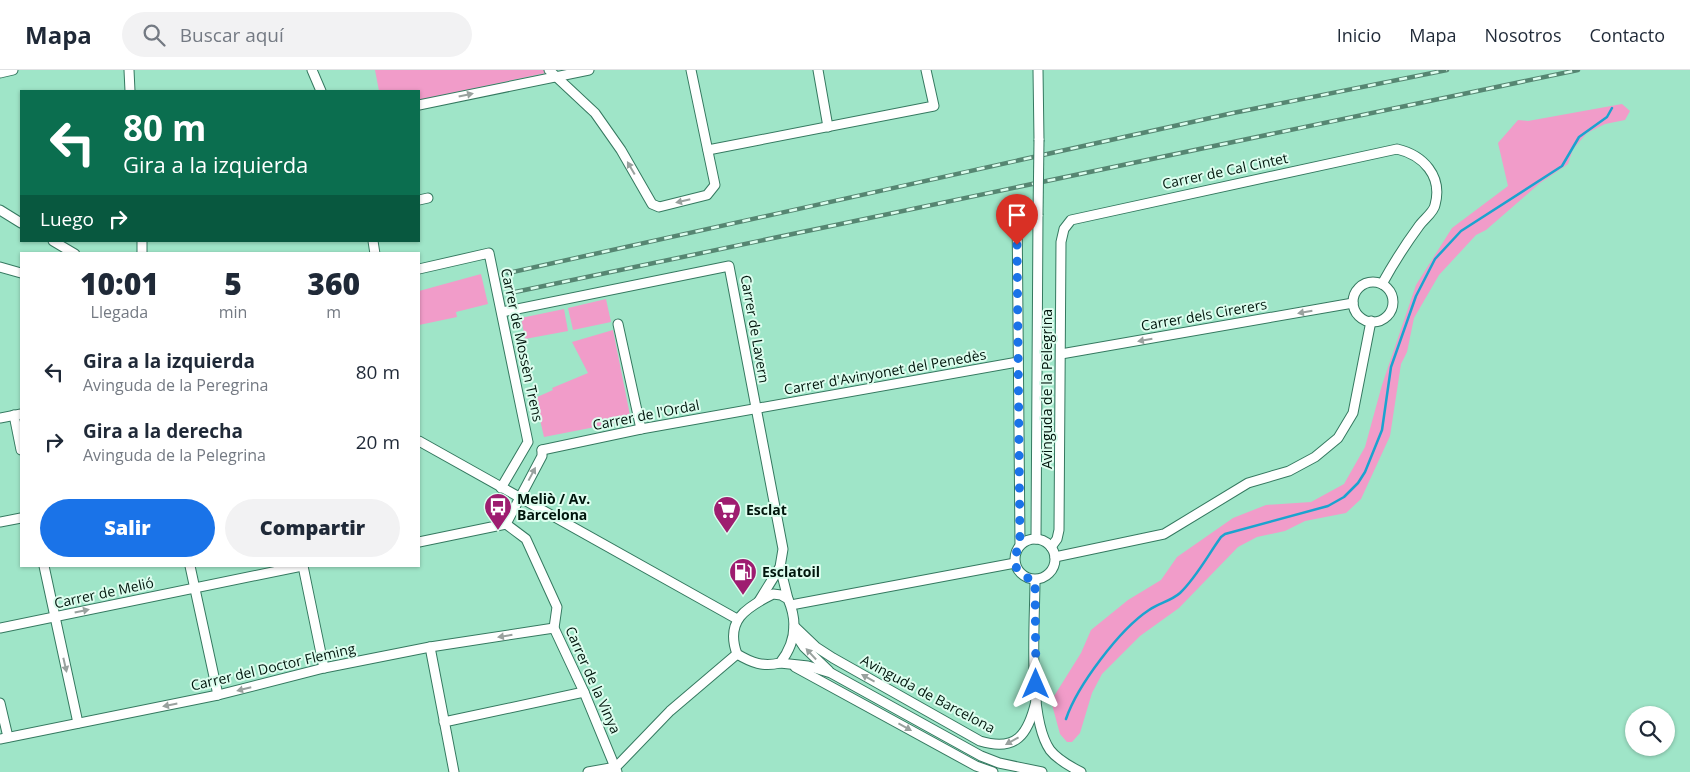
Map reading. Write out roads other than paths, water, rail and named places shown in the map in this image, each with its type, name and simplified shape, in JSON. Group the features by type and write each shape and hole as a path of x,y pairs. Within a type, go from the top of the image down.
{"street":[{"path":"0,73 13,70"},
{"path":"129,70 130,90"},
{"path":"312,70 321,90"},
{"path":"549,70 595,113 621,150 652,204 659,206 707,195 715,185 691,70"},
{"path":"420,105 589,70"},
{"path":"818,70 828,127"},
{"path":"708,150 934,106 926,70"},
{"name":"Avinguda de la Pelegrina","path":"1036,539 1038,70"},
{"name":"Carrer de Cal Cintet","path":"1064,229 1071,220 1079,216 1397,149 1414,153 1426,164 1436,184 1435,207 1400,253 1382,284"},
{"name":"Avinguda de la Pelegrina","path":"1016,206 1020,546"},
{"path":"0,210 20,222"},
{"name":"Avinguda de la Pelegrina","path":"1051,547 1057,539 1059,530 1061,242 1064,229"},
{"path":"55,242 72,252"},
{"name":"Carrer de Mossèn Trens","path":"420,269 489,253 528,442 501,488"},
{"name":"Carrer de Lavern","path":"502,312 730,266 783,549 780,567 759,601"},
{"path":"0,267 20,274"},
{"path":"1369,282 1382,284 1389,290 1393,306 1385,318 1371,321 1361,318 1354,310 1354,295 1364,284 1369,282"},
{"name":"Carrer dels Cirerers","path":"1061,354 1353,303"},
{"path":"1055,557 1164,534 1248,483 1289,471 1315,457 1338,438 1353,412 1371,321"},
{"path":"618,324 641,429"},
{"name":"Carrer d'Avinyonet del Penedès","path":"756,409 1018,362"},
{"name":"Carrer de l'Ordal","path":"542,450 641,429 756,409"},
{"path":"0,418 18,414 20,438"},
{"path":"420,442 737,619"},
{"name":"Carrer de Mossèn Trens","path":"528,442 542,450"},
{"path":"420,542 506,524 542,456 542,450"},
{"path":"0,522 20,518"},
{"name":"Carrer de la Vinya","path":"506,524 526,539 557,607 554,628 584,692 616,769"},
{"path":"1036,539 1047,543 1055,557 1050,573 1035,580 1024,577 1015,563 1015,557 1020,546 1036,539"},
{"path":"789,602 1015,563"},
{"path":"44,567 78,723"},
{"path":"190,567 218,695"},
{"name":"Carrer de Melió","path":"0,628 297,567"},
{"path":"302,567 324,668"},
{"name":"Carrer de Lavern","path":"780,567 789,602"},
{"path":"1035,580 1036,701 1040,729 1051,750 1081,772"},
{"path":"783,663 789,652 794,629 789,602 781,595 772,594 759,601 737,619 732,636 737,654 754,664 767,666 783,663 812,675 976,766 993,772"},
{"name":"Carrer del Doctor Fleming","path":"4,738 218,695 324,668 430,647 554,628"},
{"name":"Avinguda de Barcelona","path":"794,629 833,658 980,741 1004,746 1023,735 1030,723 1036,701"},
{"name":"Avinguda de Barcelona","path":"794,629 809,652 831,673"},
{"path":"430,647 454,772"},
{"path":"588,772 616,769 670,711 737,654"},
{"name":"Avinguda de Barcelona","path":"783,663 808,666 831,673 981,756 999,763 1042,772"},
{"path":"444,722 584,692"},
{"path":"0,703 4,738"}],"waterway":[{"path":"1066,719 1089,675 1113,644 1125,630 1149,610 1180,593 1197,573 1221,537 1225,534 1328,506 1344,497 1358,483 1365,472 1382,430 1391,367 1416,296 1435,259 1461,231 1562,166 1579,137 1607,117 1612,108"}],"railway":[{"path":"508,273 1233,113 1447,70"},
{"path":"515,292 1578,70"}],"place":[{"name":"Meliò / Av. Barcelona","path":"498,531"},
{"name":"Esclat","path":"727,534"},
{"name":"Esclatoil","path":"743,596"}]}
